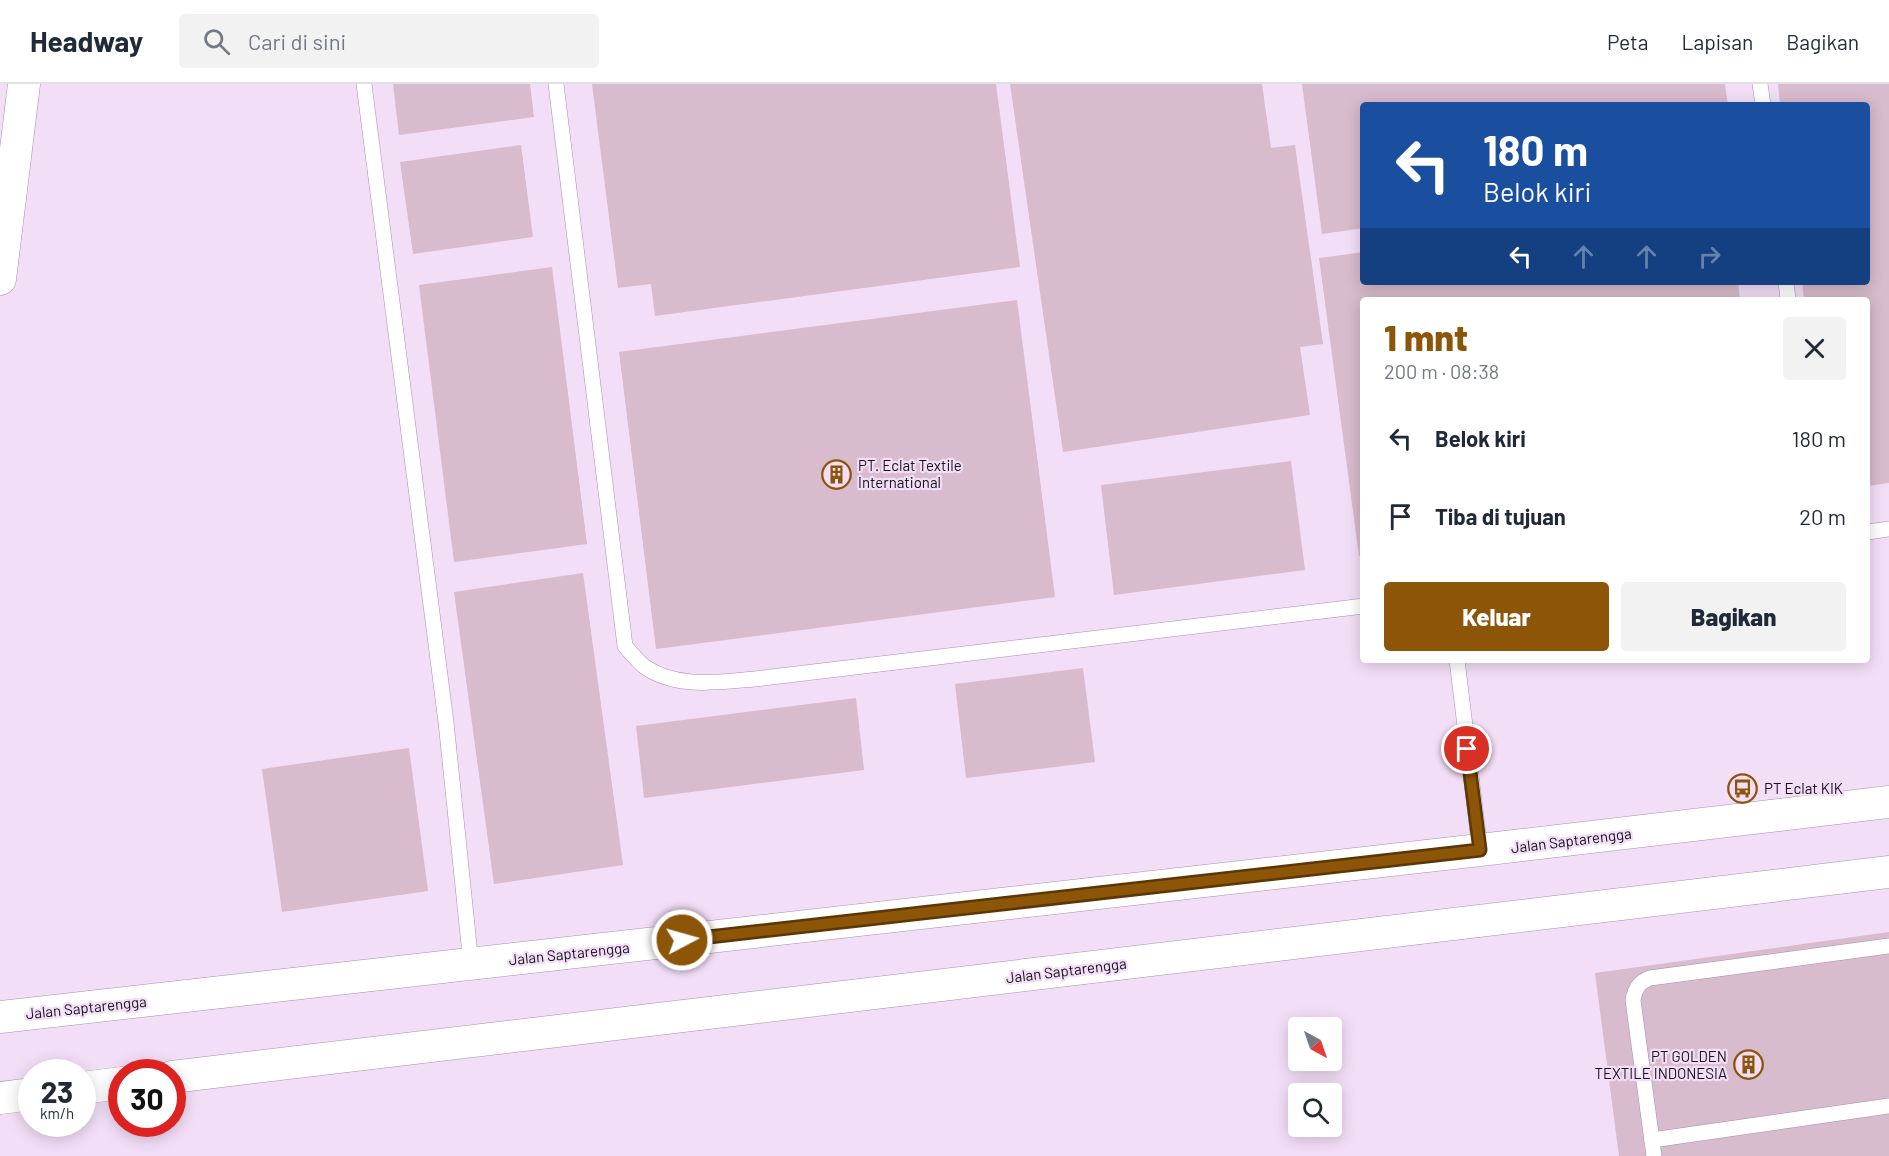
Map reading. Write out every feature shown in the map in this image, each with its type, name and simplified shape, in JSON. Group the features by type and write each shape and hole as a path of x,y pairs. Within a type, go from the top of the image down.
{"street":[{"path":"0,279 24,84"},
{"name":"Jalan Saptarengga","path":"0,1017 1889,802"},
{"name":"Jalan Saptarengga","path":"186,1075 1889,872"},
{"path":"0,1098 18,1096"}],"lane":[{"path":"364,84 446,723 471,964"},
{"path":"556,84 625,646 644,667 675,680 701,683 744,680 1360,606"},
{"path":"1760,84 1763,102"},
{"path":"1870,532 1889,528"},
{"path":"1457,663 1480,850"},
{"path":"1654,1156 1634,1000 1635,992 1644,980 1889,946"},
{"path":"1652,1140 1889,1106"}],"building":[{"path":"393,84 530,84 534,117 399,135"},
{"path":"592,84 996,84 1020,267 655,316 651,284 618,288"},
{"path":"1010,84 1262,84 1271,148 1295,145 1323,344 1300,347 1310,415 1063,452"},
{"path":"1302,84 1725,84 1728,102 1360,102 1360,229 1322,234"},
{"path":"1778,84 1889,84 1889,483 1870,486 1870,297 1804,297 1802,285 1870,285 1870,102 1780,102"},
{"path":"521,145 533,237 413,254 400,162"},
{"path":"1360,253 1360,285 1738,285 1740,297 1360,297 1359,556 1319,258"},
{"path":"552,267 587,544 454,562 419,285"},
{"name":"PT. Eclat Textile International","path":"1017,300 1055,597 656,649 619,352"},
{"path":"1291,461 1305,570 1114,595 1101,485"},
{"path":"583,573 623,865 494,884 454,592"},
{"path":"1083,668 1095,762 966,778 955,684"},
{"path":"856,698 864,770 644,798 636,726"},
{"path":"409,748 428,891 282,912 262,769"},
{"name":"PT GOLDEN TEXTILE INDONESIA","path":"1889,932 1889,1156 1619,1156 1595,973"}],"place":[{"name":"PT. Eclat Textile International","path":"837,474"},
{"name":"PT Eclat KIK","path":"1743,788"},
{"name":"PT GOLDEN TEXTILE INDONESIA","path":"1748,1065"}],"route":[{"path":"682,940 1480,850 1467,749"}]}
